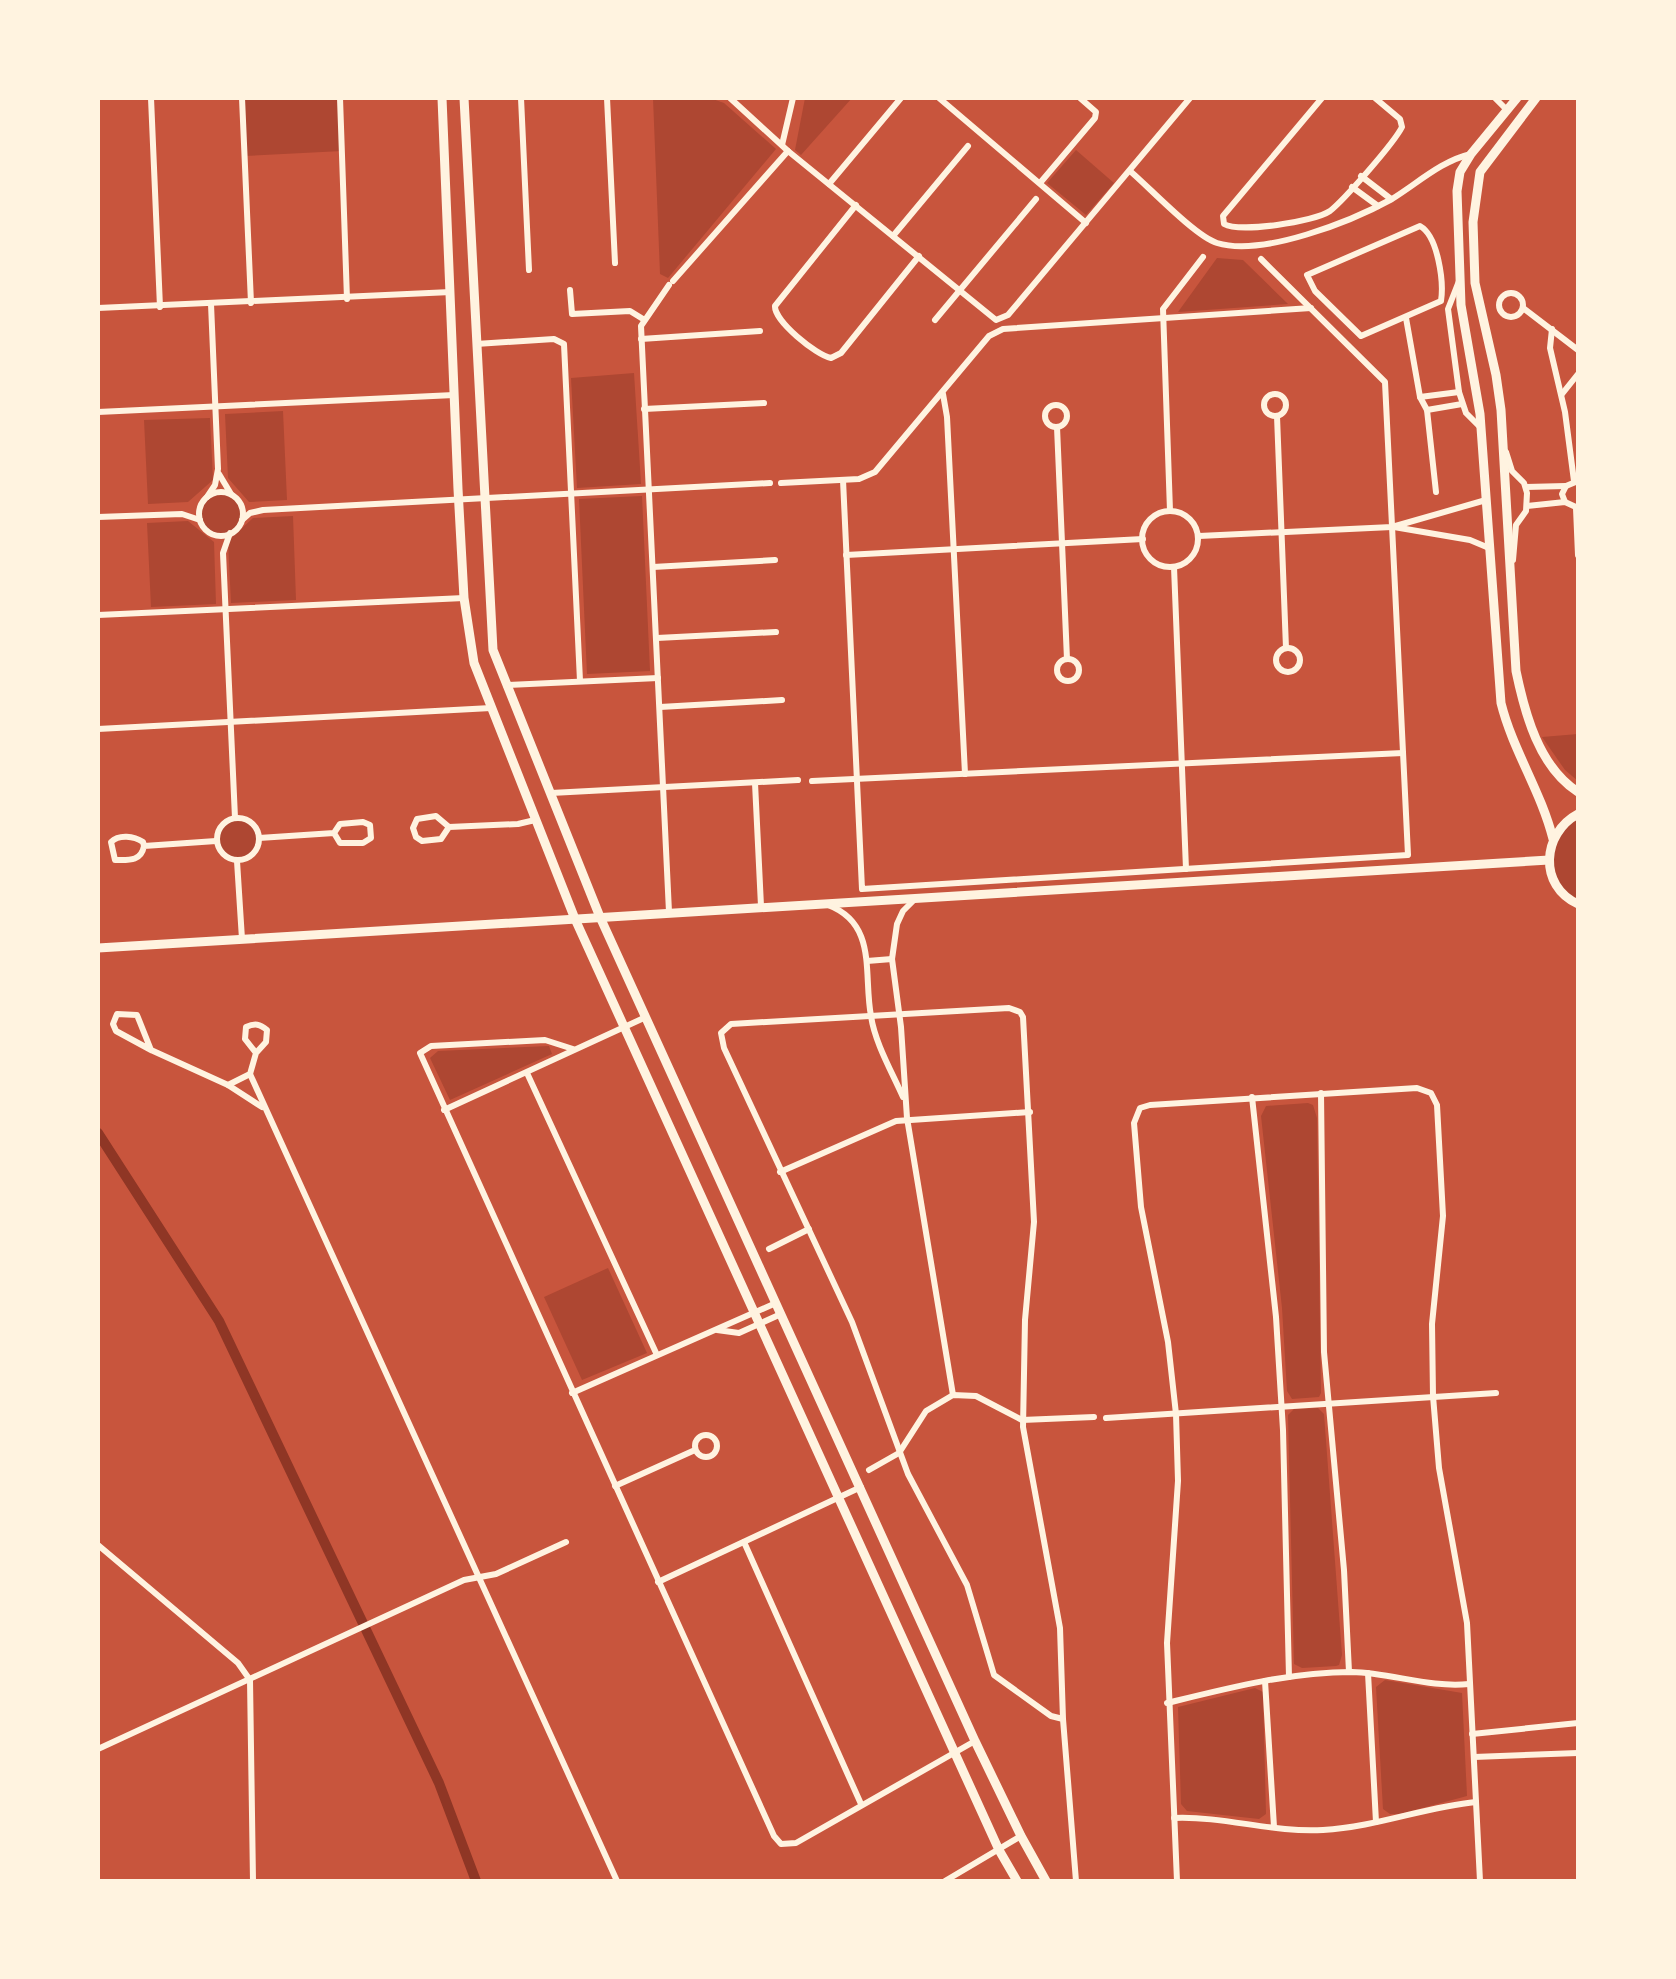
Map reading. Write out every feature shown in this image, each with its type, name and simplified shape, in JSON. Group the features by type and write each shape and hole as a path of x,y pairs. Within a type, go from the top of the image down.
{"main road":[{"path":"442,98 459,501 464,598 470,649 575,919 999,1850 1017,1881"},
{"path":"464,98 491,641 506,685 600,917 975,1741 1046,1881"},
{"path":"1517,98 1471,154 1460,172 1457,191 1459,281 1481,428 1501,703 1511,734 1539,793 1553,839"},
{"path":"1536,98 1485,161 1474,198 1475,283 1496,375 1503,445 1515,662 1527,713 1552,767 1578,792"},
{"path":"1578,814 1560,827 1553,839 1549,860 1555,884 1578,904"},
{"path":"98,948 1549,860"}],"street":[{"path":"151,98 160,307"},
{"path":"242,98 251,303"},
{"path":"340,98 347,299"},
{"path":"521,98 529,270"},
{"path":"607,98 615,263"},
{"path":"669,912 644,409 641,339 643,319 785,148 793,98"},
{"path":"829,184 901,98"},
{"path":"939,98 1086,223"},
{"path":"1041,183 1092,122 1096,112 1080,98"},
{"path":"732,99 785,148 996,320 1008,314 1190,98"},
{"path":"1322,98 1222,220 1237,228 1305,220 1327,213 1402,127 1400,119 1375,98"},
{"path":"1495,98 1507,110"},
{"path":"892,236 968,146"},
{"path":"1130,171 1201,234 1217,243 1254,244 1301,236 1378,206 1449,162 1471,154"},
{"path":"1361,176 1391,199"},
{"path":"1352,187 1378,206"},
{"path":"935,320 1036,199"},
{"path":"856,205 775,306 779,320 820,354 831,358 841,353 919,256"},
{"path":"1415,226 1424,228 1434,249 1442,296 1436,305 1406,318 1361,336 1315,291 1307,275 1415,226"},
{"path":"1170,511 1163,318 1166,304 1203,257"},
{"path":"843,480 862,889 1408,855 1385,382 1261,259"},
{"path":"1459,281 1448,309 1459,392 1466,413 1481,428"},
{"path":"570,290 572,314 630,312 643,319"},
{"path":"98,309 451,292"},
{"path":"1523,308 1519,315 1508,317 1499,309 1499,301 1504,295 1516,294 1522,300 1523,308 1578,350"},
{"path":"200,521 200,510 215,485 218,469 211,304"},
{"path":"781,483 859,479 875,472 989,336 1003,329 1311,308"},
{"path":"1406,318 1420,397 1427,410 1436,492"},
{"path":"1526,487 1566,486 1576,481 1562,394 1550,348 1552,329"},
{"path":"641,339 760,331"},
{"path":"476,344 554,339 564,344 580,681"},
{"path":"1562,394 1578,374"},
{"path":"1420,397 1459,392"},
{"path":"943,394 947,417 965,774"},
{"path":"98,412 454,396"},
{"path":"644,409 764,403"},
{"path":"1427,410 1462,404"},
{"path":"1277,416 1286,648"},
{"path":"1057,427 1067,659"},
{"path":"1503,445 1512,471 1526,487 1527,506 1516,525 1510,587"},
{"path":"218,469 223,485 239,502 263,510"},
{"path":"235,818 223,553 230,533 250,513 263,510 770,483"},
{"path":"1565,502 1562,494 1566,486"},
{"path":"182,514 219,492 232,495"},
{"path":"1392,527 1486,500"},
{"path":"239,502 242,520"},
{"path":"1527,506 1565,502 1577,508 1578,555"},
{"path":"1170,511 1192,521 1199,536 1198,545 1189,560 1174,567 1165,567 1150,559 1143,539 1146,526 1152,519 1170,511"},
{"path":"98,517 182,514 200,521 212,533 223,553"},
{"path":"1199,536 1392,527 1470,540 1489,548"},
{"path":"212,533 230,533"},
{"path":"846,555 1143,539"},
{"path":"653,567 775,561"},
{"path":"1174,567 1186,869"},
{"path":"98,615 464,598"},
{"path":"657,638 776,632"},
{"path":"506,685 658,678"},
{"path":"660,707 782,700"},
{"path":"98,729 491,708"},
{"path":"812,780 1182,766 1403,753"},
{"path":"551,793 798,780"},
{"path":"755,783 761,906"},
{"path":"449,827 441,839 422,841 416,837 413,828 417,819 436,816 449,827 518,824 536,820"},
{"path":"235,818 249,821 259,838 250,857 237,861 221,853 216,841 219,828 235,818"},
{"path":"259,838 334,832 340,824 363,822 370,825 371,838 363,844 340,843 334,832"},
{"path":"133,837 143,842 144,846 143,853 134,859 115,860 111,842 116,838 133,837"},
{"path":"144,846 216,841"},
{"path":"237,861 242,939"},
{"path":"918,897 903,911 897,924 892,959 900,1013 907,1118 953,1395"},
{"path":"822,903 841,910 859,928 867,961 870,1015 905,1103"},
{"path":"867,961 892,959"},
{"path":"1063,1719 1051,1716 994,1675 967,1585 899,1453 859,1337 720,1040 726,1028 738,1022 1009,1008 1020,1012 1025,1022 1034,1222 1024,1329 1023,1420 1060,1628 1063,1719 1076,1881"},
{"path":"150,1050 136,1015 117,1014 113,1024 116,1031 150,1050 228,1085 264,1108"},
{"path":"444,1110 646,1017"},
{"path":"256,1053 245,1039 244,1032 252,1024 261,1025 268,1037 256,1053 250,1074 264,1108 617,1881"},
{"path":"573,1049 545,1040 426,1047 420,1053 420,1059 777,1841 786,1845 796,1843 954,1750 975,1741"},
{"path":"527,1073 657,1355"},
{"path":"228,1085 250,1074"},
{"path":"1177,1881 1167,1703 1168,1611 1178,1481 1176,1414 1168,1342 1146,1241 1133,1123 1140,1108 1252,1097 1417,1088 1431,1093 1437,1105 1443,1206 1440,1270 1432,1324 1433,1396 1436,1450 1467,1623 1480,1881"},
{"path":"1321,1093 1327,1403 1344,1570 1349,1672"},
{"path":"1252,1097 1276,1317 1282,1406 1289,1676"},
{"path":"780,1172 907,1118 1030,1112"},
{"path":"769,1249 809,1229"},
{"path":"572,1393 776,1303"},
{"path":"715,1330 735,1334 781,1314"},
{"path":"1106,1418 1496,1393"},
{"path":"869,1470 899,1453 926,1411 953,1395 976,1396 1023,1420 1094,1417"},
{"path":"615,1486 695,1450"},
{"path":"659,1582 860,1487"},
{"path":"98,1749 464,1580 496,1574 566,1542"},
{"path":"744,1542 861,1804"},
{"path":"98,1545 237,1663 250,1680 253,1881"},
{"path":"1167,1703 1289,1676 1349,1672 1438,1685 1469,1684"},
{"path":"1368,1673 1376,1822"},
{"path":"1265,1681 1274,1827"},
{"path":"1472,1734 1578,1723"},
{"path":"1474,1757 1578,1753"},
{"path":"1174,1818 1210,1817 1274,1827 1325,1830 1476,1802"},
{"path":"945,1881 1021,1836"}],"shaded area":[{"path":"242,98 340,98 342,151 245,156"},
{"path":"653,98 710,98 724,103 776,149 668,278 660,274"},
{"path":"805,98 852,98 801,155 795,150"},
{"path":"1076,150 1114,183 1086,215 1047,183"},
{"path":"1217,258 1243,260 1288,304 1178,312"},
{"path":"634,373 641,484 577,488 571,378"},
{"path":"283,411 287,500 249,502 228,478 225,414"},
{"path":"210,418 213,480 188,502 148,504 144,420"},
{"path":"221,493 236,499 242,514 236,529 221,535 206,529 200,514 206,499"},
{"path":"642,496 650,671 587,674 579,499"},
{"path":"293,516 296,600 231,603 228,541 253,518"},
{"path":"188,521 214,542 216,604 151,607 147,523"},
{"path":"1578,734 1578,781 1565,770 1542,737"},
{"path":"237,818 252,824 258,839 252,854 237,860 222,854 216,839 222,824"},
{"path":"1578,819 1578,902 1560,883 1553,860 1558,836"},
{"path":"549,1046 552,1054 450,1100 430,1058 438,1051"},
{"path":"1308,1103 1313,1105 1317,1118 1321,1393 1319,1397 1292,1399 1287,1391 1282,1308 1261,1116 1266,1106"},
{"path":"608,1268 647,1353 582,1380 544,1297"},
{"path":"1318,1408 1324,1414 1342,1655 1339,1665 1336,1666 1302,1668 1294,1664 1288,1415 1294,1409"},
{"path":"1385,1680 1462,1693 1467,1796 1400,1814 1390,1814 1383,1809 1376,1687"},
{"path":"1255,1688 1263,1692 1266,1814 1259,1819 1187,1811 1181,1804 1178,1707"}],"waterway":[{"path":"98,1133 219,1321 439,1783 476,1881"}]}
